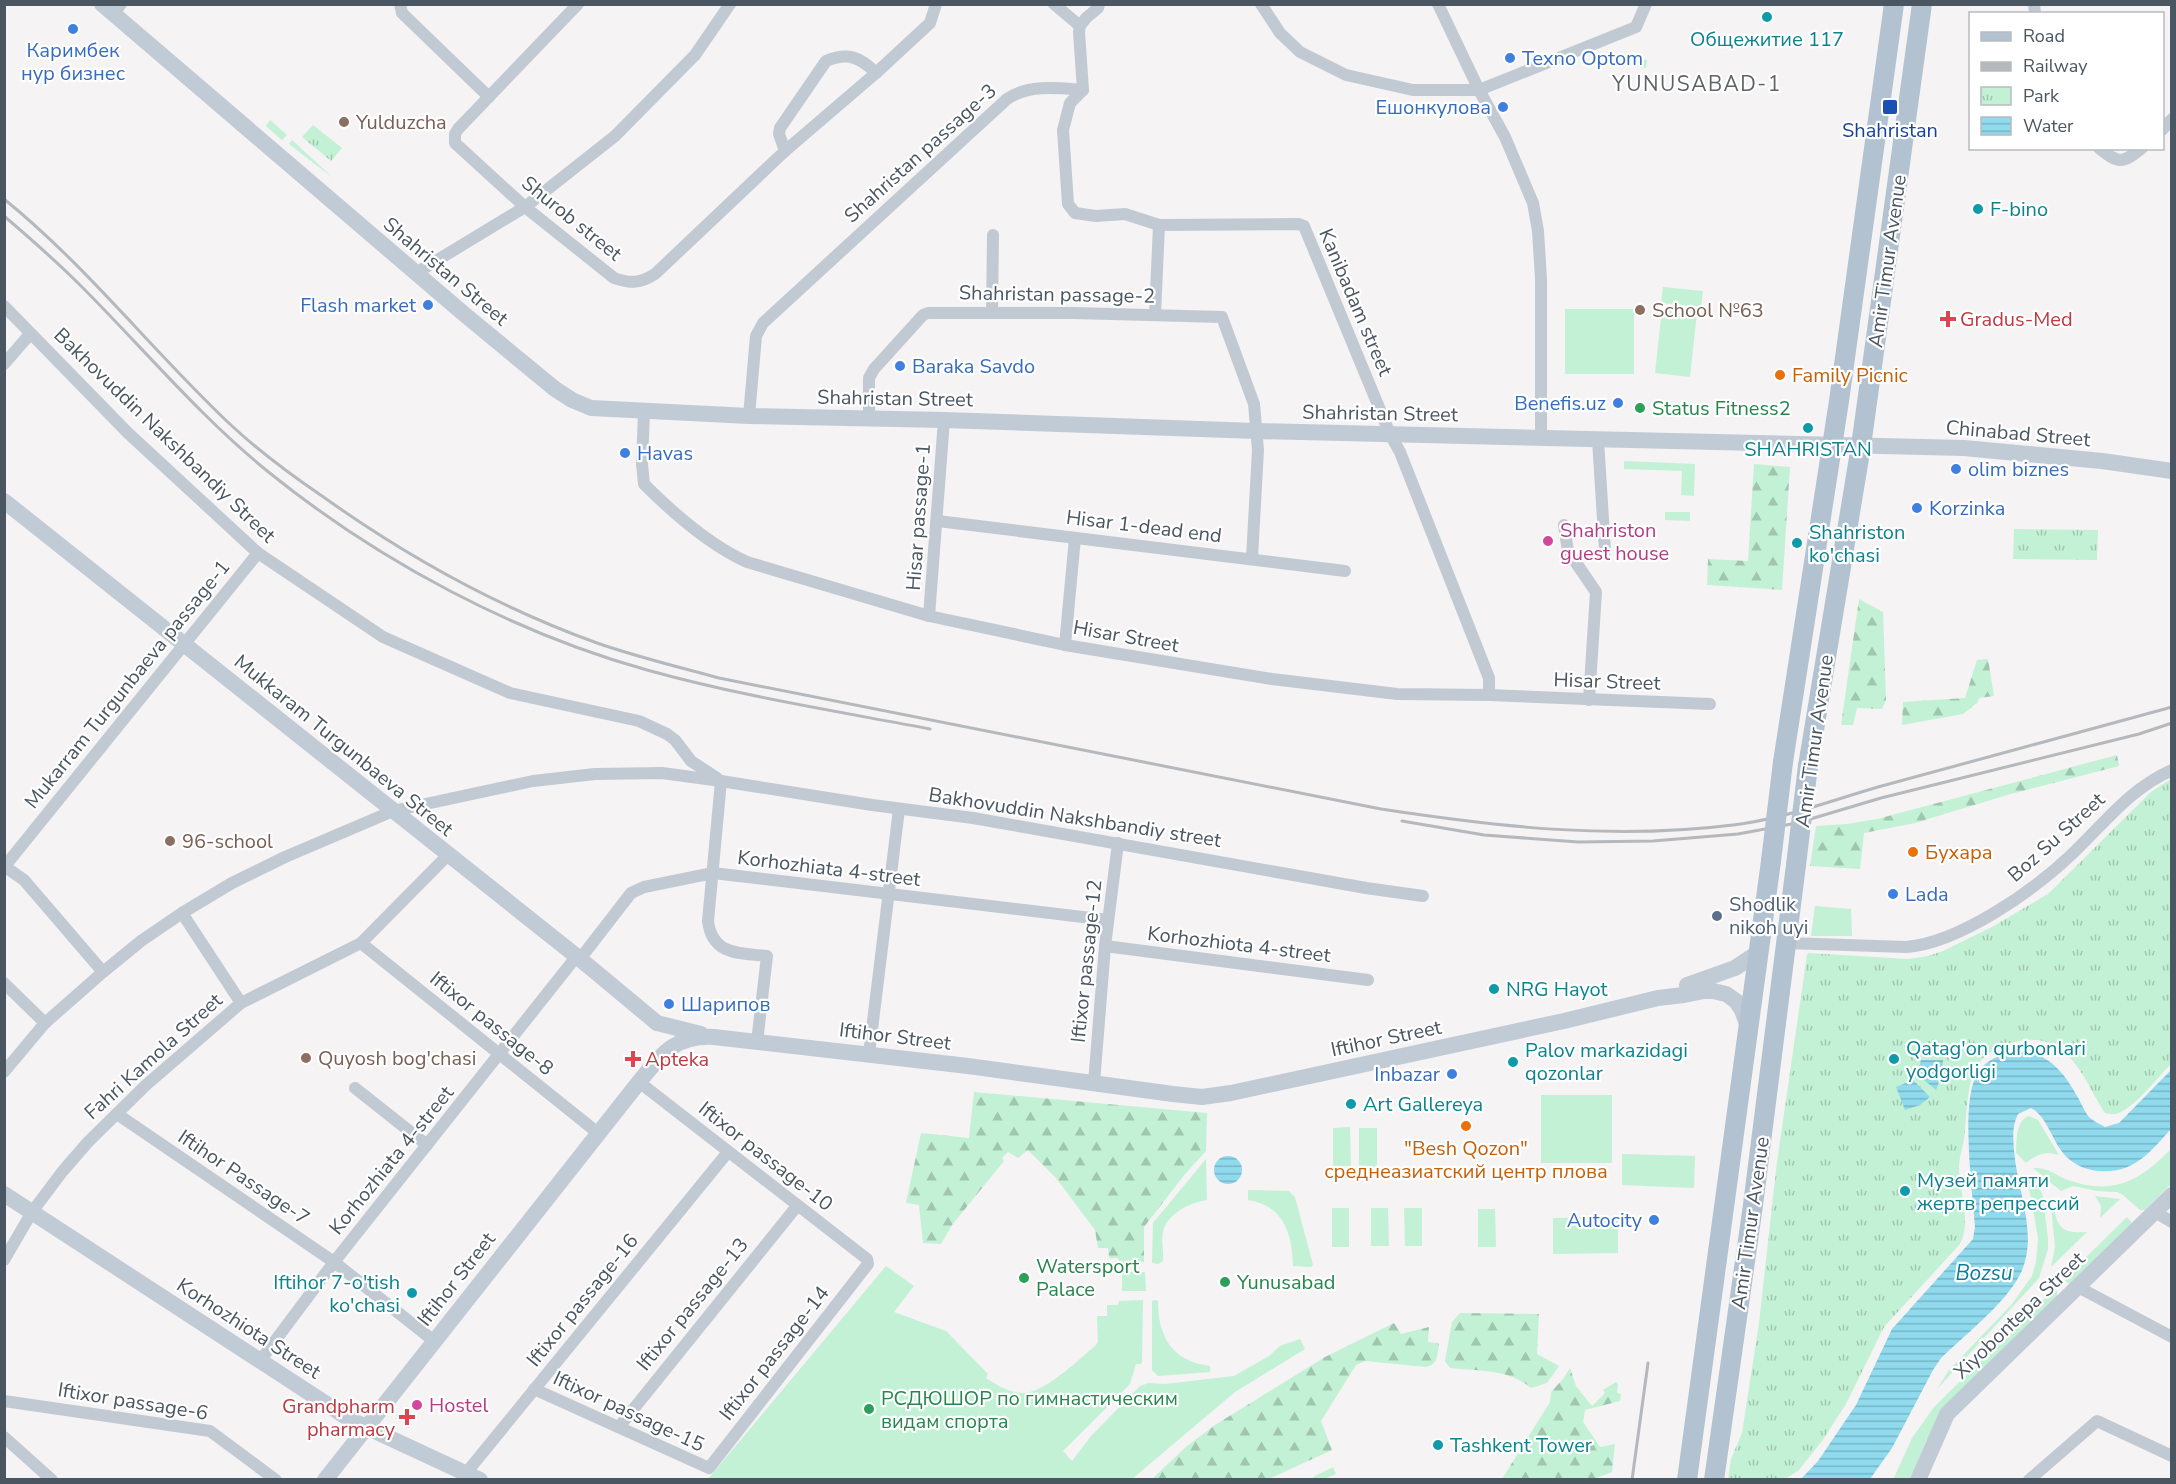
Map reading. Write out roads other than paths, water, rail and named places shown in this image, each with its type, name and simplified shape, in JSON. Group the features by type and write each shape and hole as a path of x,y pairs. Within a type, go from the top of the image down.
{"main road":[{"name":"Amir Timur Avenue","path":"1688,1479 1783,762 1832,445 1894,4"},
{"name":"Amir Timur Avenue","path":"1714,1479 1753,1205 1808,766 1861,446 1922,4"},
{"name":"Shahristan Street","path":"112,8 416,273 538,375 572,400 598,409 749,416 1541,438 1599,447 1832,445"},
{"path":"1850,322 1879,324"},
{"name":"Chinabad Street","path":"1832,445 2009,451 2172,471"},
{"name":"Mukkaram Turgunbaeva Street","path":"4,501 657,1023 714,1037"},
{"name":"Iftihor Street","path":"1658,998 1735,968 1759,952"},
{"name":"Iftihor Street","path":"325,1479 654,1063 670,1048 690,1038 714,1037 869,1054 1182,1095 1222,1095 1564,1021 1658,998 1709,990 1722,992 1734,999 1740,1005 1748,1027"},
{"path":"654,1063 660,1043 657,1023"},
{"name":"Korhozhiota Street","path":"4,1194 351,1420 469,1477"},
{"name":"Xiyobontepa Street","path":"1918,1479 1947,1414 2172,1195"}],"street":[{"path":"400,4 402,13 489,97"},
{"name":"Shurob street","path":"578,4 458,129 455,142 525,207 614,278 635,283 647,280 656,274 785,151 930,23 936,4"},
{"path":"416,273 525,207 615,136 695,55 730,4"},
{"path":"1054,4 1080,26"},
{"path":"1083,90 1080,26 1098,8 1099,4"},
{"path":"1261,4 1280,33 1300,52 1346,75 1413,90 1479,90 1636,27 1646,4"},
{"path":"1437,4 1505,137 1533,202 1538,231 1541,279 1541,438"},
{"path":"785,151 779,134 780,128 826,61 837,57 864,60 876,73"},
{"name":"Shahristan passage-3","path":"749,416 756,336 763,323 1007,99 1017,92 1044,88 1083,90"},
{"name":"Kanibadam street","path":"1083,90 1070,103 1063,130 1068,204 1075,213 1096,216 1125,214 1159,225 1299,224 1304,226 1390,434 1400,452 1489,678 1489,695"},
{"path":"2102,150 2120,161 2126,161 2140,150"},
{"path":"1155,315 1159,225"},
{"path":"992,313 993,235"},
{"name":"Bakhovuddin Nakshbandiy Street","path":"4,306 128,433 258,553 383,637 510,693 639,721 667,734 675,740 691,761 721,781"},
{"name":"Shahristan passage-2","path":"869,418 869,378 874,369 923,315 928,313 1222,317 1254,404 1256,431"},
{"path":"4,364 30,334"},
{"name":"Hisar Street","path":"644,412 642,464 644,484 711,542 747,562 929,616 1065,645 1356,690 1397,694 1489,695 1710,704"},
{"name":"Hisar passage-1","path":"929,616 944,420"},
{"path":"1252,558 1258,450 1256,431"},
{"path":"1599,447 1605,551"},
{"name":"Hisar 1-dead end","path":"938,521 1345,571"},
{"path":"1564,525 1568,551 1596,592 1589,700"},
{"path":"1065,645 1075,538"},
{"name":"Mukarram Turgunbaeva passage-1","path":"5,866 258,553"},
{"name":"Boz Su Street","path":"1786,943 1906,947 1921,945 1958,932 2034,887 2070,856 2139,787 2172,770"},
{"name":"Bakhovuddin Nakshbandiy street","path":"4,1072 45,1023 141,941 182,912 258,869 393,811 533,781 595,774 662,773 973,818 1366,888 1423,896"},
{"path":"721,781 708,921 711,935 725,950 767,956 757,1042"},
{"path":"869,1054 900,808"},
{"name":"Iftixor passage-12","path":"1094,1083 1104,946 1118,843"},
{"name":"Fahri Kamola Street","path":"4,1260 32,1212 69,1164 177,1057 241,1003 361,943 448,855"},
{"path":"5,866 24,880 103,972"},
{"name":"Korhozhiаta 4-street","path":"260,1361 334,1262 631,893 644,887 713,873 1108,920"},
{"path":"182,912 241,1003"},
{"name":"Iftixor passage-8","path":"361,943 598,1133"},
{"name":"Korhozhiota 4-street","path":"1104,946 1368,980"},
{"path":"4,983 45,1023"},
{"name":"Iftixor passage-10","path":"639,1082 868,1261"},
{"path":"355,1088 427,1145"},
{"name":"Iftihor Passage-7","path":"117,1114 334,1262 434,1341"},
{"name":"Iftixor passage-16","path":"469,1477 534,1389 728,1152"},
{"name":"Iftixor passage-13","path":"619,1427 796,1206"},
{"path":"2155,1212 2172,1222"},
{"name":"Iftixor passage-14","path":"708,1468 868,1261"},
{"path":"2078,1287 2172,1337"},
{"name":"Iftixor passage-15","path":"534,1389 708,1468"},
{"name":"Iftixor passage-6","path":"4,1401 210,1431 276,1479"},
{"path":"2029,1479 2097,1421 2172,1455"},
{"path":"4,1437 52,1479"}],"water":[{"name":"Bozsu","path":"2015,1051 2035,1054 2052,1063 2066,1078 2089,1117 2105,1127 2119,1123 2171,1070 2171,1129 2148,1153 2132,1165 2111,1171 2099,1171 2079,1166 2070,1160 2059,1147 2045,1122 2031,1108 2018,1114 2013,1136 2014,1150 2028,1235 2023,1267 2015,1283 1990,1312 1941,1358 1892,1448 1870,1479 1801,1479 1818,1461 1856,1405 1892,1329 1973,1239 1975,1227 1968,1123 1973,1084 1986,1063"},
{"path":"1921,1060 1943,1060 1942,1074 1936,1090 1917,1074"},
{"path":"1913,1080 1930,1097 1920,1105 1905,1110 1896,1087"},
{"path":"1228,1156 1238,1160 1242,1170 1238,1180 1228,1184 1218,1180 1214,1170 1218,1160"}],"railway":[{"path":"4,199 64,253 232,426 276,463 354,518 420,560 525,614 612,648 719,678 1381,809 1513,826 1600,831 1689,829 1752,822 2172,707"},
{"path":"4,216 72,277 197,407 271,474 357,536 450,591 547,636 597,655 647,670 753,695 930,729"},
{"path":"1402,821 1484,835 1578,842 1653,841 1738,834 1797,823 1881,798 2139,734 2172,723"},
{"path":"1632,1480 1648,1363"}],"place":[{"name":"Общежитие 117","path":"1767,17"},
{"name":"Каримбек нур бизнес","path":"73,29"},
{"name":"Texno Optom","path":"1510,58"},
{"name":"Ешонкулова","path":"1503,107"},
{"name":"Shahristan","path":"1890,107"},
{"name":"Yulduzcha","path":"344,122"},
{"name":"F-bino","path":"1978,209"},
{"name":"Flash market","path":"428,305"},
{"name":"School №63","path":"1640,310"},
{"name":"Gradus-Med","path":"1948,319"},
{"name":"Baraka Savdo","path":"900,366"},
{"name":"Family Picnic","path":"1780,375"},
{"name":"Benefis.uz","path":"1618,403"},
{"name":"Status Fitness2","path":"1640,408"},
{"name":"SHAHRISTAN","path":"1808,428"},
{"name":"Havas","path":"625,453"},
{"name":"olim biznes","path":"1956,469"},
{"name":"Korzinka","path":"1917,508"},
{"name":"Shahriston guest house","path":"1548,541"},
{"name":"Shahriston ko'chasi","path":"1797,543"},
{"name":"96-school","path":"170,841"},
{"name":"Бухара","path":"1913,852"},
{"name":"Lada","path":"1893,894"},
{"name":"Shodlik nikoh uyi","path":"1717,916"},
{"name":"NRG Hayot","path":"1494,989"},
{"name":"Шарипов","path":"669,1004"},
{"name":"Quyosh bog'chasi","path":"306,1058"},
{"name":"Apteka","path":"633,1059"},
{"name":"Qatag'on qurbonlari yodgorligi","path":"1894,1059"},
{"name":"Palov markazidagi qozonlar","path":"1513,1062"},
{"name":"Inbazar","path":"1452,1074"},
{"name":"Art Gallereya","path":"1351,1104"},
{"name":"\"Besh Qozon\" среднеазиатский центр плова","path":"1466,1126"},
{"name":"Музей памяти жертв репрессий","path":"1905,1191"},
{"name":"Autocity","path":"1654,1220"},
{"name":"Watersport Palace","path":"1024,1278"},
{"name":"Yunusabad","path":"1225,1282"},
{"name":"Iftihor 7-o'tish ko'chasi","path":"412,1293"},
{"name":"Hostel","path":"417,1405"},
{"name":"РСДЮШОР по гимнастическим видам спорта","path":"869,1409"},
{"name":"Grandpharm pharmacy","path":"407,1417"},
{"name":"Tashkent Tower","path":"1438,1445"}],"district":[{"name":"YUNUSABAD-1","path":"1697,84"}]}
